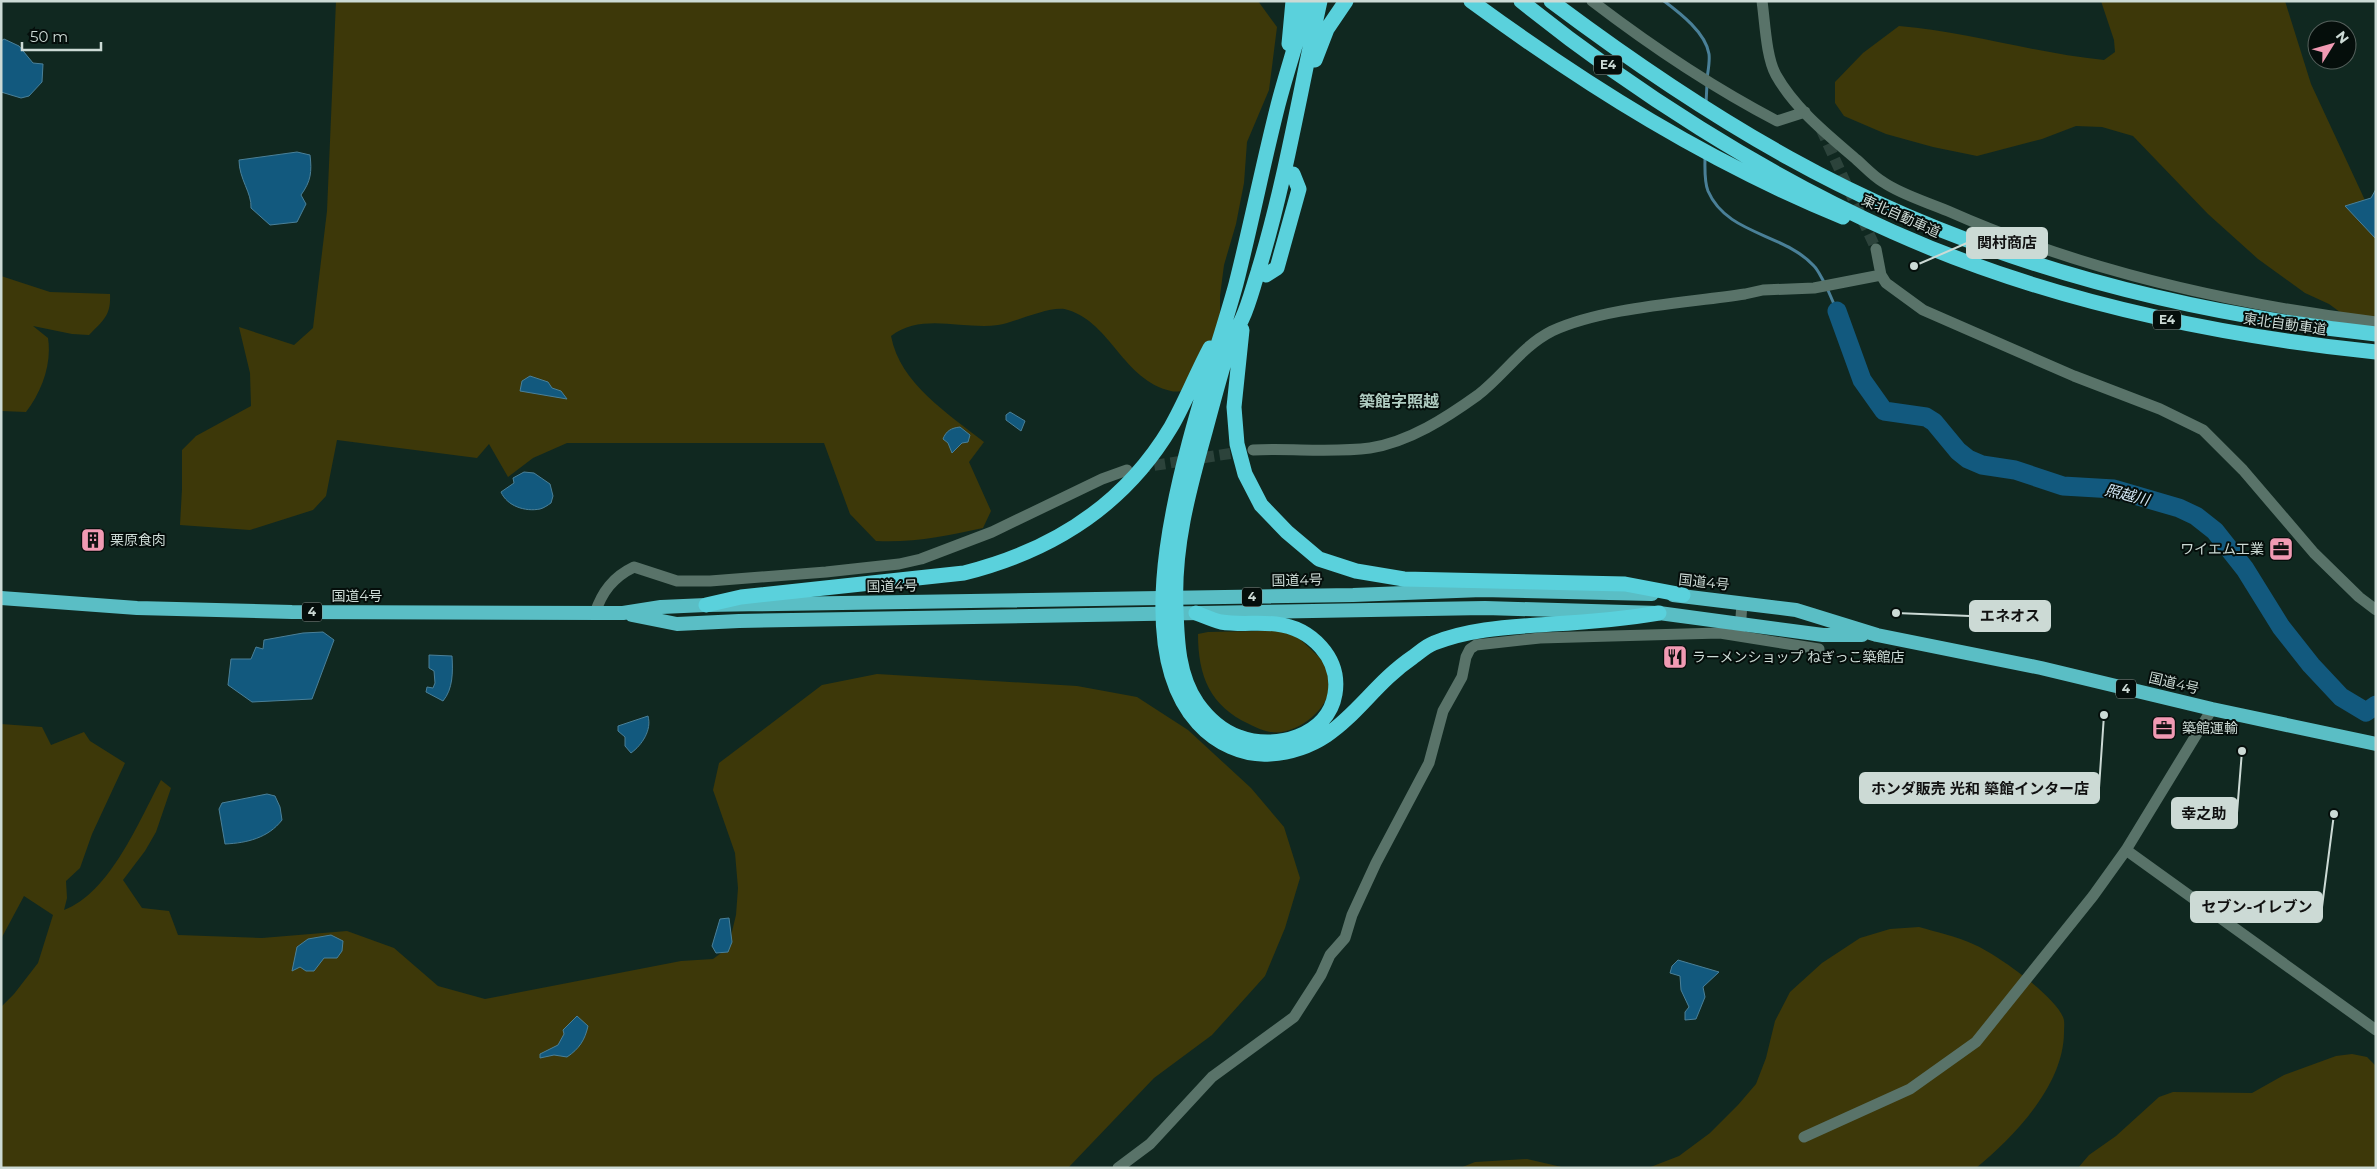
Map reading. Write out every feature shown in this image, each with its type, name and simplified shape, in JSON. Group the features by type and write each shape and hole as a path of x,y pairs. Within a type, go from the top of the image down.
{"highway":[{"path":"1280,100 1293,1"},
{"path":"1307,1 1280,100 1234,292 1171,514 1175,604 1168,664 1178,695 1205,731 1223,744 1246,752 1266,754 1293,751 1319,741 1345,721 1383,681 1431,644 1468,632 1618,620 1659,614"},
{"path":"1172,566 1188,491 1228,351 1254,285 1269,233 1320,1"},
{"path":"1298,98 1327,29 1346,1"},
{"path":"1471,1 1536,49 1608,96 1690,143 1744,163"},
{"name":"E4","path":"1521,1 1550,24 1696,126 1744,163"},
{"name":"東北自動車道","path":"1551,1 1596,35 1696,103 1748,134 1791,159 1865,196 1938,228 2043,266 2106,285 2223,312 2307,327 2376,334"},
{"path":"1288,151 1293,174 1266,275 1245,310 1234,407 1236,444 1245,474 1262,505 1287,532 1319,559 1356,571 1404,579 1624,584 1683,595"},
{"name":"東北自動車道","path":"1744,163 1809,204 1891,237 2036,285 2164,319 2301,344 2376,352"},
{"path":"706,605 741,597 964,573 1030,552 1062,536 1118,494 1160,446 1227,316"},
{"name":"国道4号","path":"1,598 137,608 292,612 624,613 661,607 706,605 1344,595 1482,590 1683,595 1796,610 1877,635 2041,668 2212,709 2376,744"},
{"name":"国道4号","path":"624,613 677,624 739,621 1485,608 1659,614 1740,629 1823,635 1877,635"},
{"path":"1170,638 1196,701 1219,726 1238,737 1257,741 1277,742 1297,738 1313,729 1324,719 1334,703 1337,683 1332,660 1320,646 1304,634 1279,625 1221,622 1196,613"}],"street":[{"path":"1592,1 1718,90 1777,121 1805,112"},
{"path":"1762,1 1768,46 1775,73 1790,96 1805,112 1883,182 1979,225 2104,268 2183,288 2319,315 2376,322"},
{"path":"1876,249 1881,275 1886,283 1894,291 1923,310 2074,376 2160,409 2203,430 2243,470 2314,553 2358,598 2376,610"},
{"path":"1253,450 1342,450 1370,448 1398,441 1455,411 1480,394 1528,347 1551,332 1576,321 1762,290 1814,288 1881,275"},
{"path":"595,613 601,596 620,574 634,567 677,581 710,581 899,564 921,559 992,532 1083,488 1127,470"},
{"path":"1740,629 1742,602"},
{"path":"1118,1168 1150,1144 1212,1077 1294,1017 1321,975 1330,955 1345,938 1352,915 1376,863 1429,763 1443,711 1462,677 1466,657 1470,649 1476,645 1494,641 1665,633 1720,633 1740,629 1819,649"},
{"path":"1804,1137 1910,1089 1976,1042 2126,850 2212,709"},
{"path":"2126,850 2376,1030"}],"shaded area":[{"path":"336,1 1258,1 1277,27 1269,90 1247,142 1244,183 1236,224 1224,265 1220,296 1220,349 1197,387 1171,391 1155,385 1141,376 1095,327 1083,317 1068,310 1061,309 1043,312 998,325 929,323 903,329 891,336 896,353 904,369 915,383 942,409 984,442 969,462 991,511 983,528 943,536 917,540 876,541 850,514 824,443 567,443 533,458 508,477 489,444 477,458 337,440 326,496 313,510 250,530 180,525 182,450 196,436 251,406 250,373 239,327 294,345 313,328 327,211"},
{"path":"2101,1 2285,1 2311,84 2376,224 2376,317 2348,318 2329,304 2305,293 2258,259 2208,214 2133,136 2102,127 2076,126 2042,139 1977,156 1933,147 1886,134 1844,116 1835,103 1835,82 1863,53 1899,26 1951,33 2052,53 2104,60 2115,52 2114,40"},
{"path":"1,276 50,292 110,294 106,317 89,335 72,334 33,326 48,338 49,358 41,386 26,412 1,411"},
{"path":"1274,631 1289,633 1301,640 1319,657 1327,669 1330,681 1329,692 1324,704 1316,714 1306,722 1282,732 1269,732 1256,728 1236,717 1225,708 1209,688 1200,663 1198,634 1208,632"},
{"path":"877,674 1077,686 1137,697 1188,730 1251,788 1284,827 1300,878 1285,928 1265,976 1212,1035 1154,1078 1068,1168 1,1168 1,1007 14,994 38,963 53,915 24,896 1,939 1,724 42,727 51,745 84,732 90,741 125,763 92,834 80,868 66,881 67,898 64,910 80,901 109,872 133,835 161,780 171,788 156,832 145,851 123,880 142,908 169,911 178,935 262,938 347,931 394,948 438,986 485,999 681,961 713,959 728,948 736,915 738,888 735,853 713,790 719,763 822,685"},
{"path":"1919,927 1953,936 1995,956 2036,987 2057,1008 2064,1019 2062,1052 2056,1071 2046,1090 2021,1125 1991,1155 1976,1168 1648,1168 1679,1156 1710,1133 1756,1084 1766,1058 1775,1021 1790,992 1822,963 1860,938 1890,929"},
{"path":"2352,1054 2367,1057 2376,1066 2376,1168 2078,1168 2089,1155 2116,1136 2159,1097 2173,1092 2252,1093 2284,1075 2336,1056"},
{"path":"1527,1159 1566,1168 1460,1168 1475,1162"}],"water":[{"path":"4,39 19,46 33,63 43,64 42,82 29,96 21,98 1,92 1,41"},
{"path":"297,152 310,155 310,176 301,195 306,204 297,222 270,225 251,208 250,197 241,173 239,160"},
{"path":"2376,189 2376,239 2345,206 2371,198"},
{"path":"530,376 548,382 552,388 561,391 567,399 520,391 522,381"},
{"path":"1010,412 1025,421 1021,431 1006,420 1006,415"},
{"path":"960,427 970,435 968,442 962,443 952,453 948,443 943,439 949,430"},
{"path":"524,472 534,473 550,484 553,496 551,503 540,509 528,510 517,507 504,497 501,492 514,483 513,478"},
{"path":"323,632 334,640 312,699 252,702 228,685 231,659 251,659 256,647 263,649 264,640 303,633"},
{"path":"429,655 452,656 451,686 443,701 426,692 427,687 433,688 435,683 434,671 429,668"},
{"path":"648,716 649,727 645,737 631,753 625,746 625,737 618,731 618,726"},
{"path":"267,794 275,796 280,807 282,820 264,835 241,842 225,844 219,809 222,803"},
{"path":"729,918 732,942 728,952 716,953 712,946 720,919"},
{"path":"331,935 343,941 342,951 337,958 324,958 314,971 306,971 300,967 292,971 297,947 308,939"},
{"path":"1678,960 1719,972 1703,987 1705,997 1696,1019 1685,1020 1685,1012 1689,1007 1681,990 1680,976 1670,973 1672,966"},
{"path":"577,1016 588,1026 583,1040 575,1051 567,1057 554,1055 540,1058 540,1054 558,1045 564,1034 563,1030"}],"waterway":[{"path":"1664,1 1698,31 1707,46 1709,54 1707,78"},
{"path":"1706,103 1707,84"},
{"path":"1705,157 1707,187 1717,206 1728,217 1802,255 1815,268 1824,282"},
{"path":"1827,288 1837,311"},
{"name":"照越川","path":"1837,311 1862,380 1884,411 1926,417 1934,422 1958,451 1968,459 1982,465 2015,470 2063,486 2114,489 2179,508 2196,516 2215,531 2245,569 2281,627 2311,665 2341,697 2366,712 2376,705"}],"tunnel":[{"path":"1821,129 1876,249"},
{"path":"1138,468 1246,451"}],"place":[{"name":"関村商店","path":"1914,266"},
{"name":"栗原食肉","path":"93,540"},
{"name":"ワイエム工業","path":"2281,549"},
{"name":"エネオス","path":"1896,613"},
{"name":"ラーメンショップ ねぎっこ築館店","path":"1675,657"},
{"name":"ホンダ販売 光和 築館インター店","path":"2104,715"},
{"name":"築館運輸","path":"2164,728"},
{"name":"幸之助","path":"2242,751"},
{"name":"セブン-イレブン","path":"2334,814"}],"district":[{"name":"築館字照越","path":"1399,401"}]}
